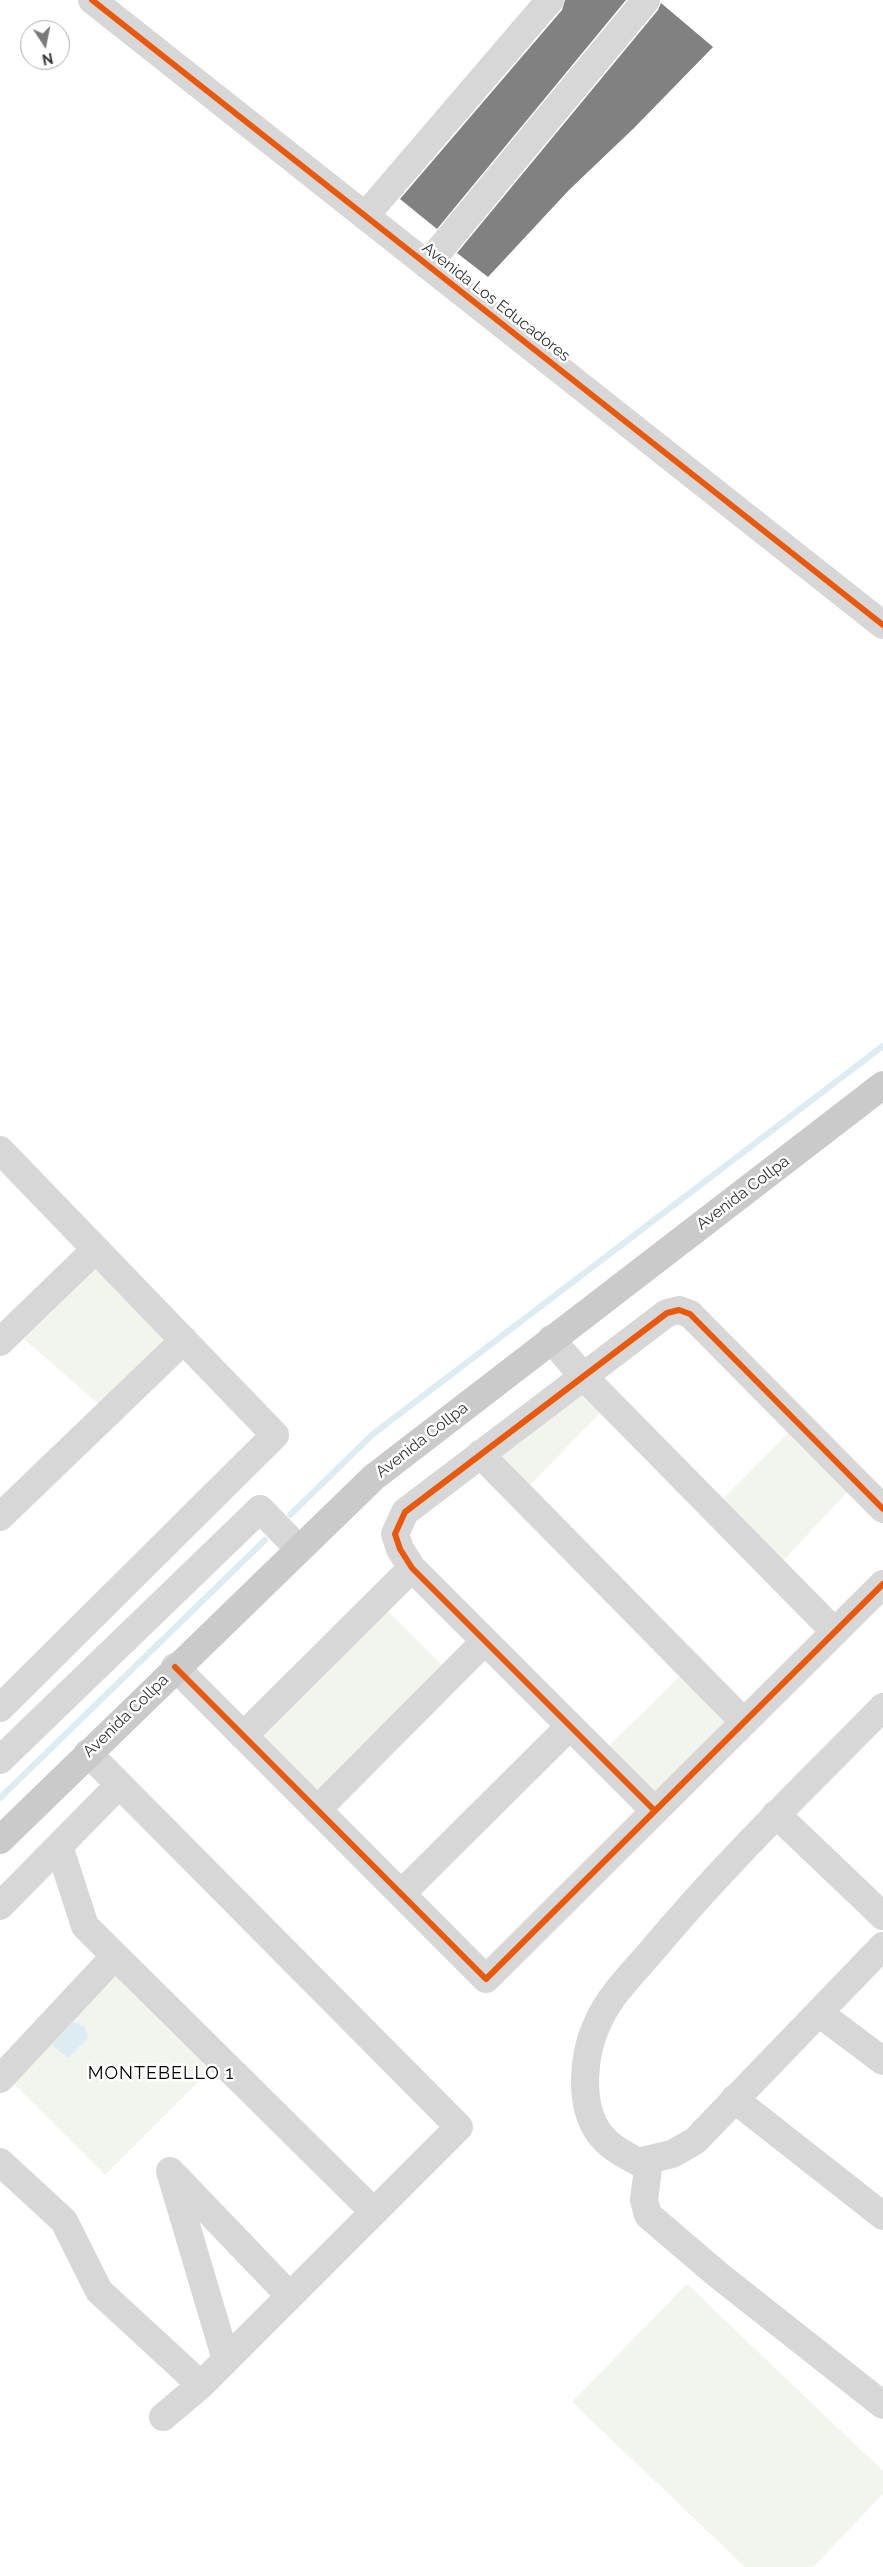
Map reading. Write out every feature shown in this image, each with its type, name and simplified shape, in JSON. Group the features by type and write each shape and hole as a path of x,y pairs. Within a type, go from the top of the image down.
{"main road":[{"name":"Avenida Collpa","path":"0,1840 175,1667 374,1477 883,1085"}],"street":[{"name":"Avenida Los Educadores","path":"92,0 883,625"},
{"path":"365,216 550,0"},
{"path":"427,265 646,0"},
{"path":"3,1160 96,1249 275,1435 4,1695 37,1723"},
{"path":"0,1342 96,1249"},
{"path":"655,1811 412,1568 400,1549 395,1534 405,1512 582,1375 667,1313 679,1310 690,1314 883,1509"},
{"path":"0,1517 184,1340"},
{"path":"551,1340 582,1375 835,1632"},
{"path":"480,1454 744,1722"},
{"path":"0,1760 260,1509 299,1549"},
{"path":"243,1736 412,1568"},
{"path":"175,1667 486,1979 883,1584"},
{"path":"317,1810 485,1642"},
{"path":"883,1707 725,1867 607,2004 591,2039 586,2080 593,2123 603,2138 616,2150 638,2162 649,2161 672,2154 696,2141 734,2099 819,2014 883,1946"},
{"path":"401,1894 570,1726"},
{"path":"88,1753 459,2127 226,2360 163,2418"},
{"path":"0,1906 119,1785"},
{"path":"776,1814 883,1916"},
{"path":"59,1846 85,1926 374,2212"},
{"path":"0,2079 115,1956"},
{"path":"819,2014 883,2061"},
{"path":"734,2099 883,2216"},
{"path":"649,2161 644,2200 648,2215 717,2274 883,2405"},
{"path":"0,2162 64,2221 99,2291 201,2384"},
{"path":"226,2360 170,2171 290,2296"}],"shaded area":[{"path":"100,1264 172,1341 101,1406 24,1339"},
{"path":"581,1389 603,1410 529,1486 496,1454"},
{"path":"793,1428 851,1488 782,1562 722,1500"},
{"path":"385,1608 446,1669 317,1797 257,1736"},
{"path":"684,1672 731,1721 652,1796 606,1749"},
{"path":"117,1972 211,2069 105,2175 13,2083"},
{"path":"73,2022 85,2027 88,2038 68,2058 52,2045"},
{"path":"687,2284 883,2471 883,2494 813,2567 745,2567 572,2402"}],"building":[{"path":"565,0 626,0 437,229 400,199 562,10"},
{"path":"661,3 713,47 634,128 569,190 488,277 457,253 658,10"}],"waterway":[{"path":"290,1515 373,1434 883,1046"},
{"path":"0,1798 265,1540"}],"cycle path":[{"path":"92,0 883,625"},
{"path":"655,1811 412,1568 400,1549 395,1534 405,1512 667,1313 679,1310 690,1314 883,1509"},
{"path":"175,1667 486,1979 883,1584"}],"district":[{"name":"MONTEBELLO 1","path":"161,2074"}]}
